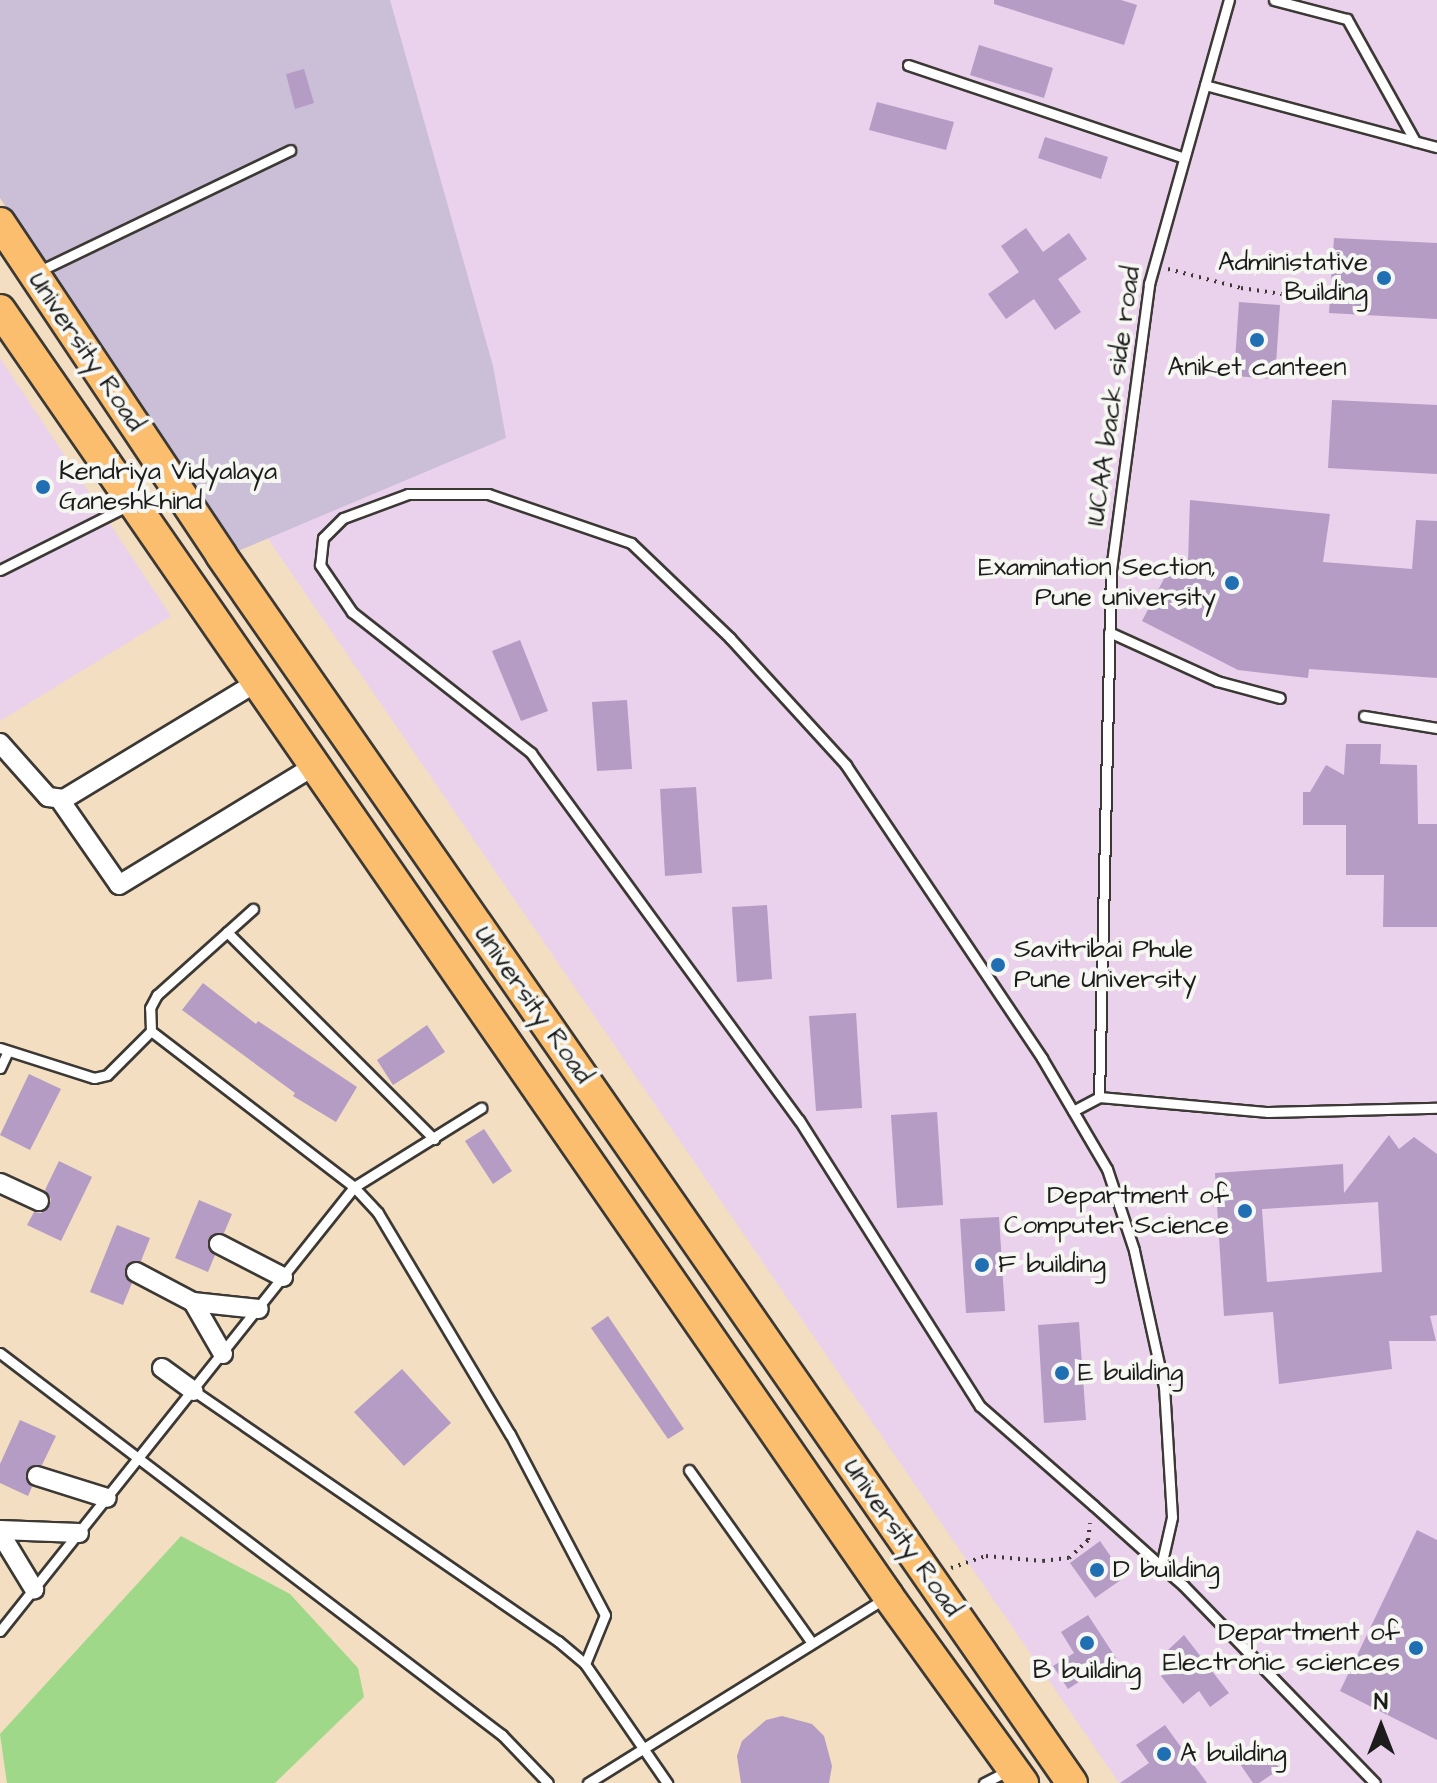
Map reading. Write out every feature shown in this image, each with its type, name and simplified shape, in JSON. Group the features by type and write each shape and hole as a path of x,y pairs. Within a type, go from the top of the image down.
{"main road":[{"name":"University Road","path":"0,223 221,555 1072,1783"},
{"name":"University Road","path":"0,310 888,1596 1018,1776"}],"street":[{"path":"60,800 257,682"},
{"path":"0,743 44,793 60,800 119,885 314,766"},
{"path":"0,1183 39,1201"},
{"path":"219,1244 283,1277"},
{"path":"136,1272 193,1302 259,1309"},
{"path":"193,1302 223,1354"},
{"path":"162,1368 194,1391"},
{"path":"37,1476 107,1498"},
{"path":"0,1531 79,1533"},
{"path":"0,1531 34,1589"}],"lane":[{"name":"IUCAA back side road","path":"1099,1097 1111,570 1154,265 1229,0"},
{"path":"1274,0 1347,19 1415,141"},
{"path":"908,65 1184,158"},
{"path":"1205,85 1437,147"},
{"path":"34,274 290,150"},
{"path":"1161,1566 1172,1517 1164,1387 1125,1223 1107,1169 1042,1058 846,765 730,638 631,543 488,494 408,494 343,518 323,538 320,565 352,612 531,753 799,1120 980,1406 1161,1566 1375,1783"},
{"path":"0,570 133,503"},
{"path":"1109,632 1217,681 1280,698"},
{"path":"1364,716 1437,728"},
{"path":"0,1068 3,1051 94,1078 107,1075 151,1031 150,1008 157,995 253,909"},
{"path":"227,932 434,1139"},
{"path":"151,1031 354,1187 378,1213 510,1434 605,1615 585,1664"},
{"path":"1073,1111 1099,1097 1268,1112 1437,1108"},
{"path":"0,1631 354,1187 481,1108"},
{"path":"0,1353 502,1735 548,1783"},
{"path":"194,1391 558,1641 585,1664 667,1783"},
{"path":"689,1470 812,1643"},
{"path":"588,1783 888,1596"},
{"path":"984,1783 1018,1776"}],"path":[{"path":"1154,265 1241,288 1282,294"},
{"path":"930,1578 986,1556 1043,1561 1069,1558 1088,1540 1093,1505"}],"shaded area":[{"name":"Savitribai Phule Pune University","path":"0,0 1437,0 1437,1783 1119,1783 0,147"},
{"path":"0,0 390,0 493,366 506,438 238,551 0,198"},
{"name":"Kendriya Vidyalaya Ganeshkhind","path":"0,358 171,616 0,721"}],"green space":[{"path":"181,1536 290,1594 358,1668 364,1697 275,1783 7,1783 0,1734"}],"building":[{"path":"994,0 1121,0 1137,5 1124,45 994,4"},
{"path":"979,45 1053,68 1044,98 970,75"},
{"path":"304,69 314,103 295,109 286,74"},
{"path":"877,102 954,122 946,150 869,130"},
{"path":"1045,137 1108,157 1101,179 1038,158"},
{"path":"1026,228 1043,252 1069,233 1087,259 1058,279 1081,312 1055,330 1034,299 1006,319 988,294 1019,272 1001,246"},
{"name":"Administative Building","path":"1334,238 1437,243 1437,319 1329,313"},
{"name":"Aniket canteen","path":"1239,302 1280,305 1275,379 1234,376"},
{"path":"1332,400 1437,405 1437,474 1328,468"},
{"name":"Examination Section, Pune university","path":"1190,500 1330,514 1323,562 1412,569 1416,520 1437,521 1437,678 1309,669 1308,678 1238,670 1142,621 1169,569 1188,562"},
{"path":"520,640 548,711 521,721 492,651"},
{"path":"627,700 632,769 597,771 592,702"},
{"path":"1346,744 1381,744 1380,764 1417,765 1418,824 1437,824 1437,927 1383,927 1384,875 1346,875 1346,825 1303,825 1303,792 1310,792 1326,765 1344,775"},
{"path":"696,787 702,873 665,876 660,789"},
{"path":"767,905 772,979 737,982 732,907"},
{"path":"203,983 256,1024 258,1021 357,1087 336,1122 293,1096 295,1093 182,1010"},
{"path":"856,1013 862,1108 816,1111 809,1016"},
{"path":"427,1025 445,1052 393,1085 377,1060"},
{"path":"29,1074 61,1089 30,1150 0,1135"},
{"path":"937,1112 943,1205 897,1208 891,1115"},
{"path":"484,1129 512,1171 493,1184 465,1141"},
{"path":"1389,1135 1399,1149 1414,1137 1437,1154 1437,1315 1430,1316 1436,1341 1389,1341 1392,1369 1279,1384 1273,1312 1224,1316 1215,1173 1343,1164 1344,1193","holes":["1378,1202 1382,1272 1267,1282 1262,1209"]},
{"path":"59,1161 92,1177 61,1241 27,1225 34,1212 41,1213 49,1207 51,1199 45,1190"},
{"path":"199,1200 232,1214 224,1233 213,1234 208,1239 209,1250 215,1255 208,1272 175,1258"},
{"name":"F building","path":"999,1217 1005,1311 966,1313 960,1219"},
{"path":"117,1225 150,1238 141,1261 130,1262 125,1267 126,1278 132,1283 123,1305 90,1292"},
{"path":"608,1316 684,1429 668,1439 591,1328"},
{"name":"E building","path":"1079,1322 1086,1420 1044,1423 1038,1325"},
{"path":"402,1369 451,1423 404,1466 354,1412"},
{"path":"20,1420 56,1436 42,1465 34,1465 26,1472 26,1479 32,1487 28,1496 0,1483 0,1464"},
{"path":"1417,1530 1437,1540 1437,1740 1340,1691"},
{"name":"D building","path":"1100,1541 1125,1577 1095,1598 1070,1563"},
{"name":"B building","path":"1088,1615 1116,1658 1068,1689 1053,1666 1074,1653 1061,1632"},
{"path":"1184,1635 1229,1693 1210,1707 1199,1691 1183,1704 1161,1676 1175,1664 1167,1651"},
{"path":"782,1716 812,1724 824,1736 832,1766 829,1783 741,1783 737,1756 742,1741 766,1720"},
{"name":"A building","path":"1165,1725 1207,1783 1120,1783 1149,1763 1136,1745"},
{"path":"1264,1747 1280,1769 1259,1783 1253,1783 1240,1764"}],"place":[{"name":"Administative Building","path":"1384,278"},
{"name":"Aniket canteen","path":"1257,340"},
{"name":"Kendriya Vidyalaya Ganeshkhind","path":"43,487"},
{"name":"Examination Section, Pune university","path":"1232,583"},
{"name":"Savitribai Phule Pune University","path":"998,965"},
{"name":"Department of Computer Science","path":"1245,1211"},
{"name":"F building","path":"982,1265"},
{"name":"E building","path":"1062,1373"},
{"name":"D building","path":"1097,1570"},
{"name":"B building","path":"1087,1643"},
{"name":"Department of Electronic sciences","path":"1416,1648"},
{"name":"A building","path":"1164,1754"}]}
